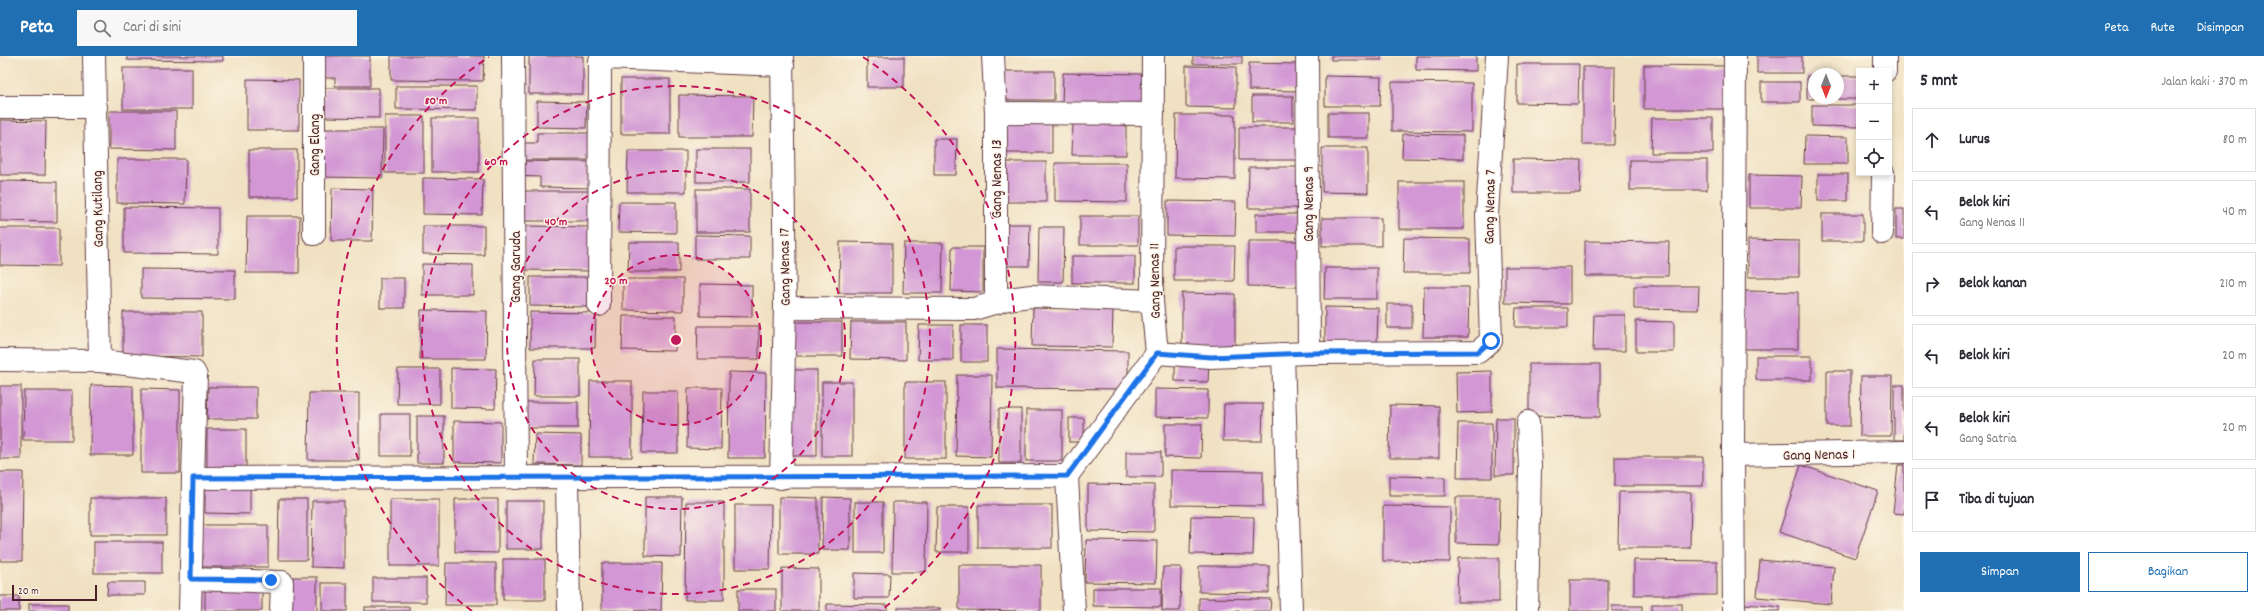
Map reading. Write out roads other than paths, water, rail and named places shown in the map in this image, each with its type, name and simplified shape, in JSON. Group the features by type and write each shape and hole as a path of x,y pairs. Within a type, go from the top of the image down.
{"street":[{"name":"Gang Kutilang","path":"94,56 100,361"},
{"name":"Gang Elang","path":"314,56 314,234"},
{"name":"Gang Garuda","path":"513,56 516,478"},
{"name":"Gang Nenas 13","path":"993,56 996,113 996,303"},
{"name":"Gang Nenas 11","path":"1153,56 1152,300 1157,353"},
{"name":"Gang Nenas 9","path":"1307,56 1309,353"},
{"name":"Gang Nenas 7","path":"1309,353 1478,352 1491,341 1488,215 1497,56"},
{"path":"1734,611 1733,455 1736,56"},
{"path":"1885,56 1885,68"},
{"path":"599,305 600,62 604,57 782,60"},
{"name":"Gang Nenas 17","path":"781,478 785,308 782,60"},
{"path":"0,106 96,107"},
{"path":"996,113 1153,114"},
{"path":"1882,233 1883,176"},
{"path":"785,308 974,309 1013,298 1031,296 1152,300"},
{"path":"1074,611 1067,476 1157,353 1211,357 1309,353"},
{"path":"1283,354 1291,611"},
{"path":"0,360 100,361 194,372 196,376 190,611"},
{"path":"1527,611 1530,468 1528,422"},
{"name":"Gang Nenas 1","path":"1733,455 1904,452"},
{"path":"193,478 781,478 1067,476"},
{"path":"567,478 569,611"},
{"path":"191,579 282,582 281,611"}]}
